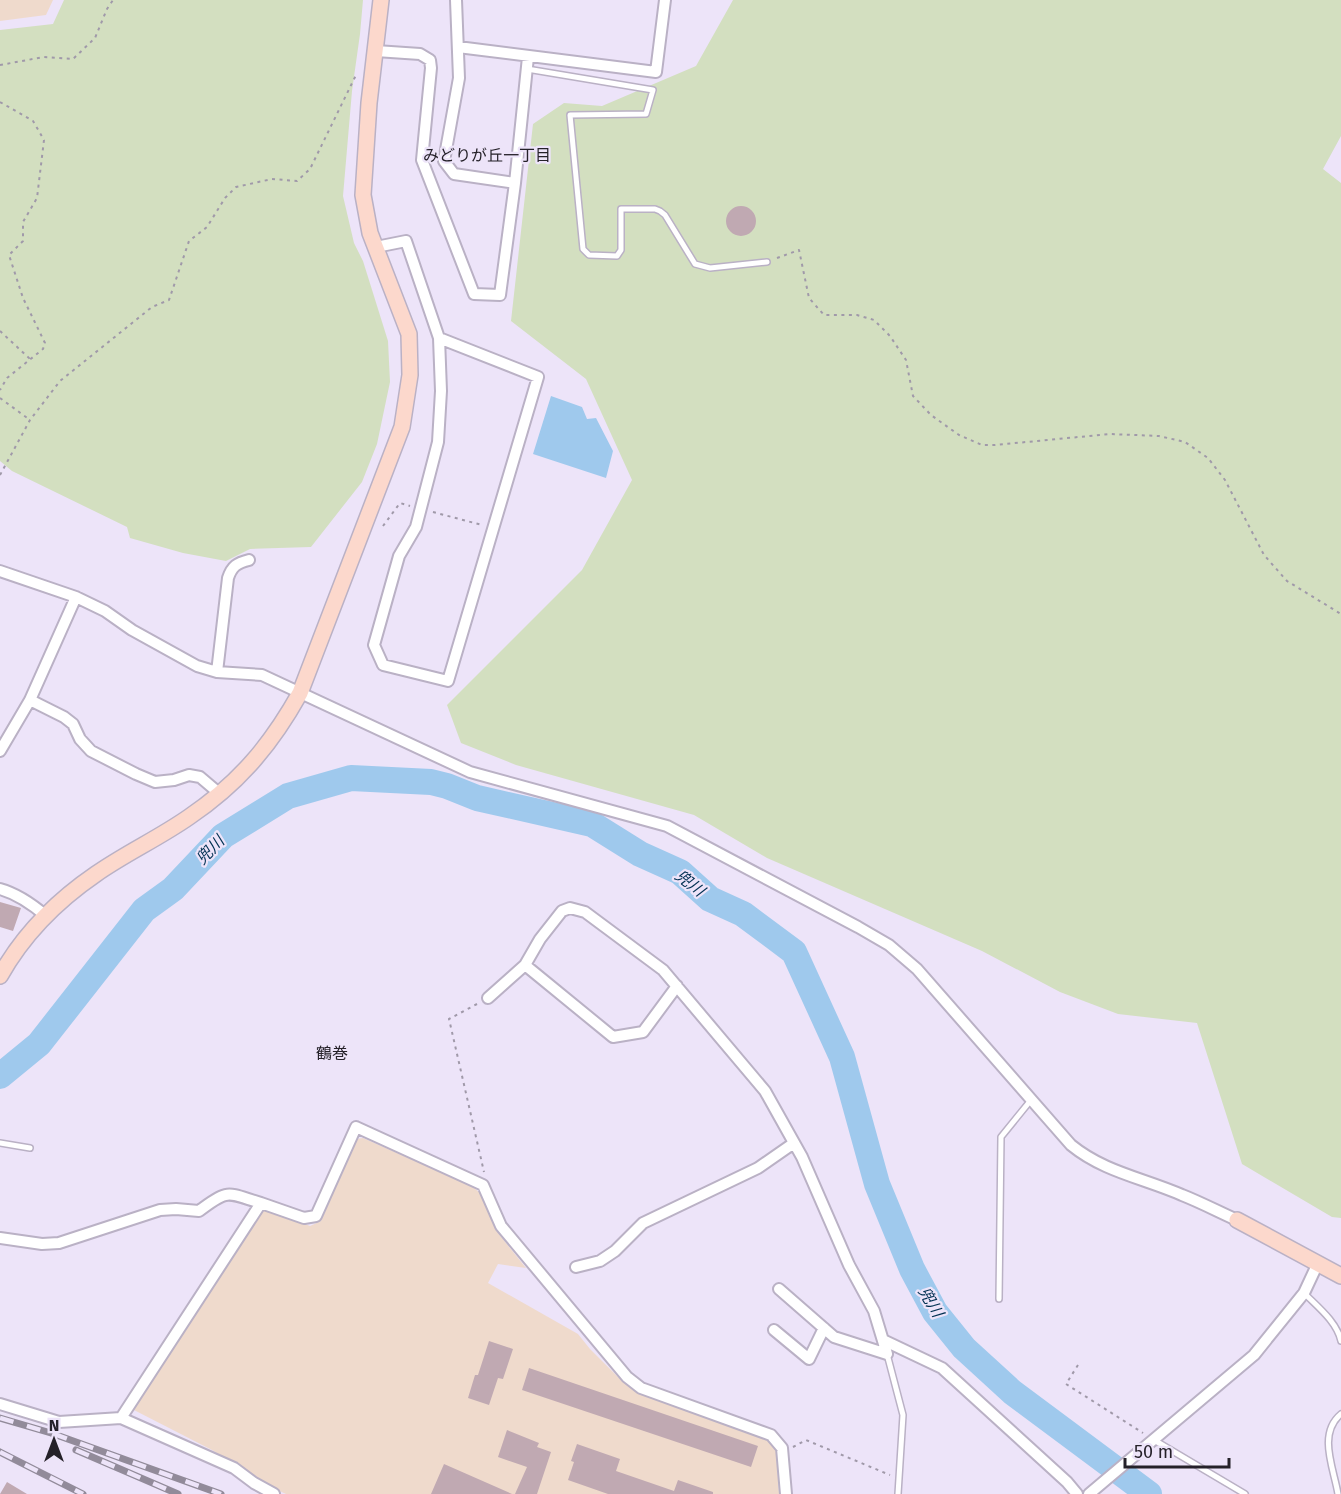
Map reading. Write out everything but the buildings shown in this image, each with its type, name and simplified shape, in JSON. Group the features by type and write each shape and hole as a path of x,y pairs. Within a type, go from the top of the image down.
{"street":[{"path":"0,976 26,939 68,894 97,873 189,818 246,771 283,723 300,693 402,427 410,375 409,334 370,233 363,195 369,104 381,0"},
{"path":"456,0 458,87 444,161 454,174 515,183"},
{"path":"458,47 527,63 656,72 665,0"},
{"path":"376,51 420,54 430,60 422,160 474,294 500,295 515,183 527,63"},
{"path":"376,247 406,241 439,338 441,391 438,442 421,509 416,527 399,556 374,645 383,665 448,681 538,377 439,338"},
{"path":"218,672 228,578 231,569 238,563 249,560"},
{"path":"0,572 76,597 105,611 132,630 197,666 218,672 262,675 470,772 667,826 889,945 917,969 1071,1145 1088,1159 1181,1194 1341,1276"},
{"path":"0,751 30,700 76,597"},
{"path":"30,700 73,724 80,739 91,751 136,774 155,782 174,780 189,775 200,777 220,794"},
{"path":"0,889 31,903 46,915"},
{"path":"488,998 525,965 540,939 562,911 570,908 585,912 663,970 765,1091 795,1143 849,1265 874,1311 887,1354"},
{"path":"525,965 613,1037 643,1032 677,986"},
{"path":"0,1238 42,1244 59,1243 160,1210 200,1210 219,1196 229,1193 304,1218 316,1216 356,1127 483,1185 501,1226 627,1377 641,1388 771,1435 782,1448 786,1494"},
{"path":"576,1267 600,1261 615,1251 643,1224 758,1168 795,1143"},
{"path":"121,1418 261,1203"},
{"path":"1089,1494 1254,1355 1304,1293 1318,1263"},
{"path":"780,1289 834,1337 887,1354"},
{"path":"774,1329 809,1359 824,1328"},
{"path":"883,1340 942,1368 1067,1482 1077,1494"},
{"path":"0,1404 59,1422 121,1418 234,1468 274,1494"}],"lane":[{"path":"527,63 653,90 646,114 570,116 582,249 589,255 617,256 621,250 621,209 655,208 665,215 695,264 701,267 766,262"},
{"path":"999,1299 1001,1137 1031,1100"},
{"path":"0,1143 30,1148"},
{"path":"1304,1293 1326,1315 1340,1335 1341,1341"},
{"path":"887,1354 903,1415 898,1494"},
{"path":"1338,1494 1328,1450 1329,1429 1341,1414"},
{"path":"1153,1441 1245,1494"}],"path":[{"path":"0,65 44,57 73,59 95,38 113,0"},
{"path":"0,475 30,420 60,381 152,307 168,300 189,241 207,226 225,198 236,187 272,179 297,181 310,169 357,73"},
{"path":"0,102 33,121 44,140 37,198 23,222 23,241 9,255 23,298 45,343 43,349 7,378 0,390"},
{"path":"766,262 799,250 809,298 824,315 857,315 874,320 890,336 906,360 913,396 931,415 959,435 982,445 1110,434 1159,436 1185,442 1208,458 1225,480 1264,555 1287,581 1341,614"},
{"path":"0,332 30,359"},
{"path":"0,398 30,420"},
{"path":"383,526 400,503 494,529"},
{"path":"483,1185 486,1177 449,1019 488,998"},
{"path":"1078,1365 1066,1384 1153,1441"},
{"path":"782,1448 789,1449 806,1440 898,1479"}],"shaded area":[{"path":"0,0 53,0 46,15 0,21"},
{"path":"363,1138 472,1186 481,1194 498,1233 526,1268 498,1264 488,1283 578,1334 621,1380 639,1392 769,1441 776,1450 779,1494 286,1494 267,1485 212,1450 132,1409 261,1212 268,1209 310,1226 321,1221 356,1139"}],"green space":[{"path":"64,0 363,0 343,196 354,243 363,261 388,341 390,382 377,444 362,482 311,547 250,549 226,561 183,553 130,538 127,527 12,471 0,461 0,30 53,24"},
{"path":"733,0 1341,0 1341,136 1323,169 1341,183 1341,1218 1332,1217 1242,1164 1197,1023 1118,1014 1060,992 982,951 767,858 694,815 516,765 461,743 447,705 582,570 632,480 586,379 511,321 533,124 564,103 602,106 696,66"}],"water":[{"path":"551,396 582,407 587,419 596,418 613,451 606,478 533,454"}],"waterway":[{"name":"兜川","path":"0,1076 39,1044 144,910 173,889 223,836 288,796 351,778 431,782 477,798 592,824 640,854 680,872 710,899 743,914 794,952 842,1057 877,1184 912,1269 935,1312 964,1348 1012,1392 1149,1494"}],"railway":[{"path":"0,1418 51,1433 221,1494"},
{"path":"76,1450 178,1494"},
{"path":"0,1452 83,1494"}],"district":[{"name":"みどりが丘一丁目","path":"487,155"},
{"name":"鶴巻","path":"332,1053"}]}
